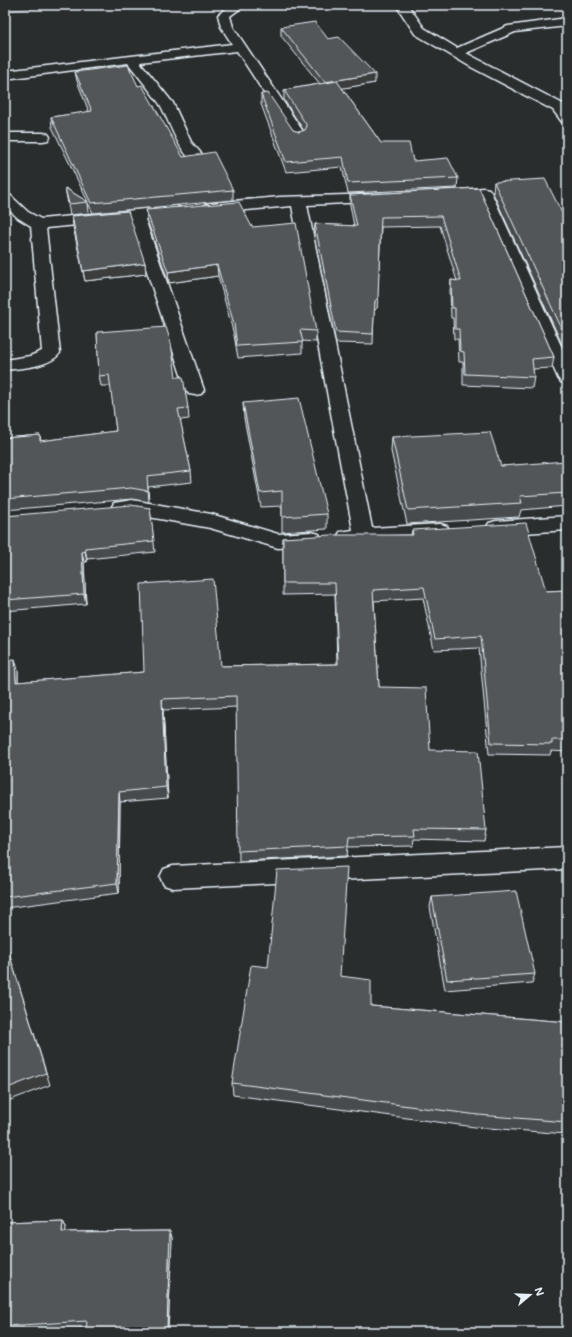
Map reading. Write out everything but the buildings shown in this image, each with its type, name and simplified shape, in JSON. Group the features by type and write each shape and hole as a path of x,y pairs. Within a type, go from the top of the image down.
{"street":[{"path":"239,5 224,15 227,27 299,136"},
{"path":"402,5 419,31 458,52 476,64 563,106 567,119"},
{"path":"458,52 512,30 567,22"},
{"path":"5,75 241,47"},
{"path":"131,59 166,103 186,143 200,160"},
{"path":"5,137 43,137"},
{"path":"437,195 484,192 567,378"},
{"path":"5,198 23,215 38,224 280,202 398,197"},
{"path":"299,202 364,536"},
{"path":"136,215 195,390"},
{"path":"5,365 34,361 51,353 38,224"},
{"path":"100,510 132,507 211,521 278,541 458,530"},
{"path":"481,528 567,523"},
{"path":"173,877 567,858"}],"shaded area":[{"path":"5,5 73,5 5,11"}]}
